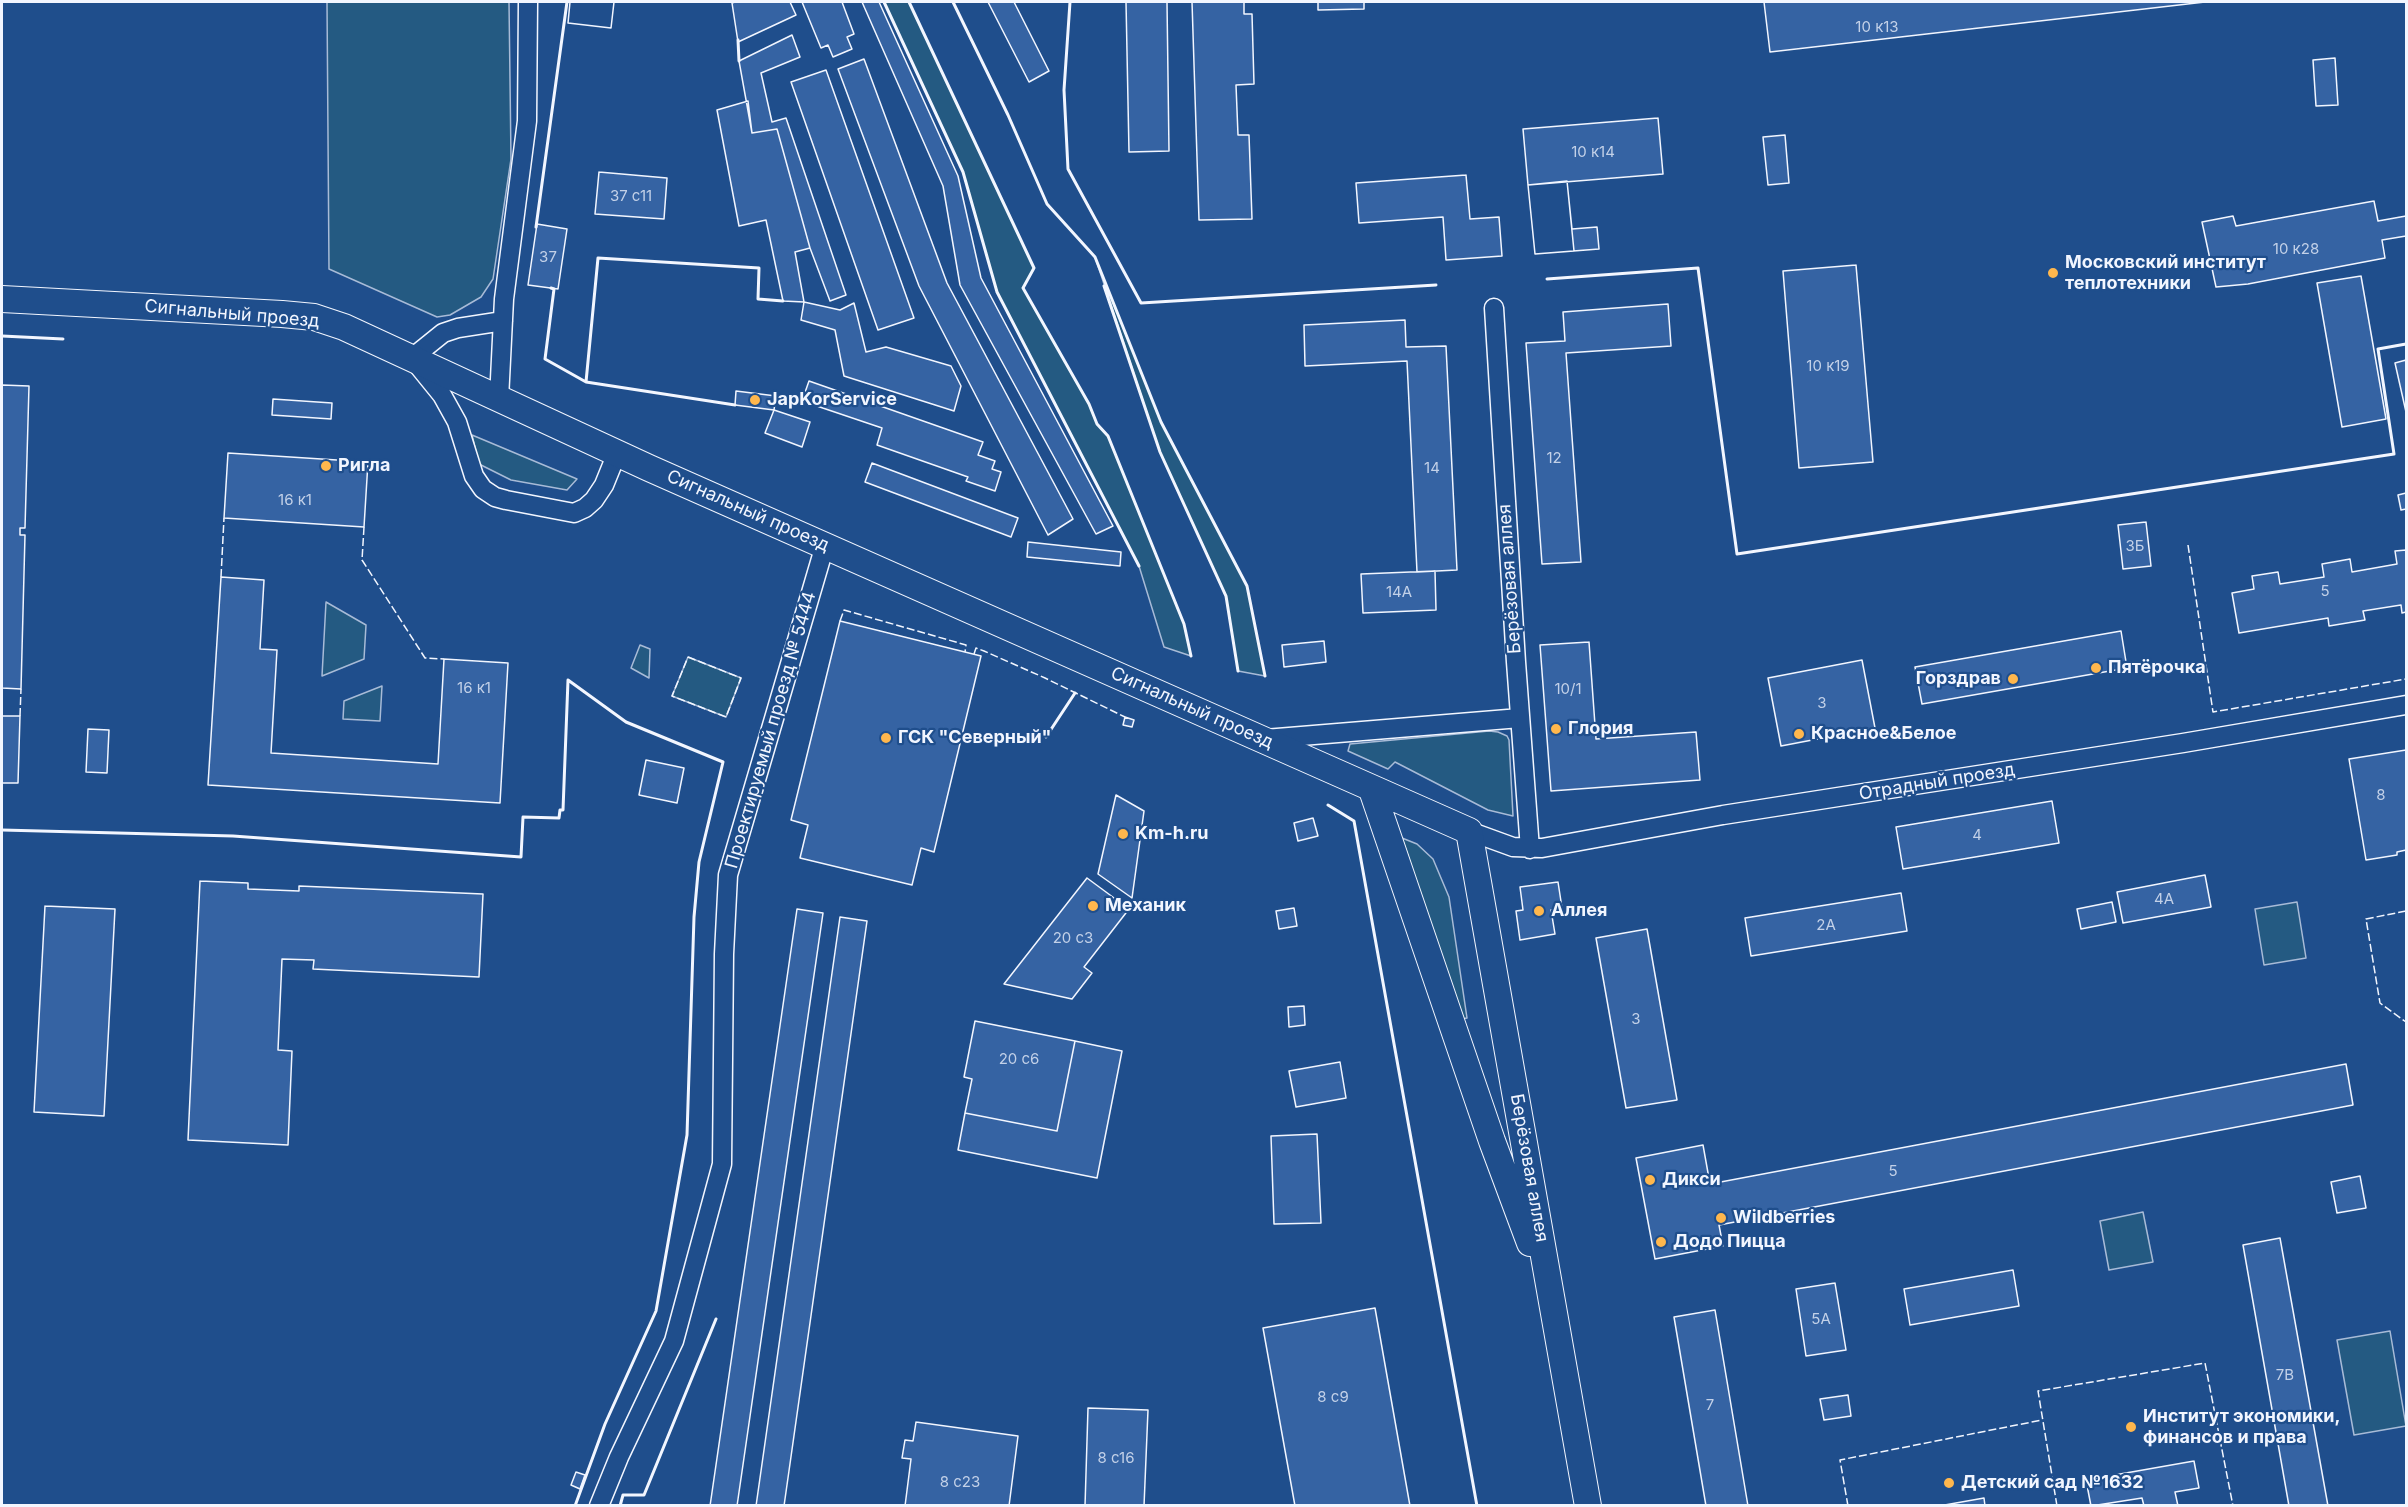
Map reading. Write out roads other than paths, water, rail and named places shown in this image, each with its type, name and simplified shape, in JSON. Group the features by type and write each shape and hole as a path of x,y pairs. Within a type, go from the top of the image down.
{"main road":[{"name":"Сигнальный проезд","path":"2,299 314,317 344,327 617,453 1469,831"},
{"path":"1372,789 1492,1141 1553,1302"},
{"name":"Берёзовая аллея","path":"1469,831 1588,1506"}],"street":[{"path":"499,399 503,321 527,121 528,2"},
{"name":"Берёзовая аллея","path":"1494,308 1530,849"},
{"path":"503,321 458,328 443,333 412,358 442,395 457,422 474,476 483,489 495,497 574,513 585,508 594,500 604,485 617,453"},
{"name":"Проектируемый проезд № 5444","path":"599,1506 619,1457 674,1341 722,1164 724,954 728,875 825,545"},
{"name":"Отрадный проезд","path":"1469,831 1514,848 1530,849 1723,815 2183,743 2406,705"},
{"path":"1265,739 1520,718"}],"place":[{"name":"Московский институт теплотехники","path":"2053,273"},
{"name":"JapKorService","path":"755,400"},
{"name":"Ригла","path":"326,466"},
{"name":"Пятёрочка","path":"2096,668"},
{"name":"Горздрав","path":"2013,679"},
{"name":"Глория","path":"1556,729"},
{"name":"Красное&Белое","path":"1799,734"},
{"name":"ГСК \"Северный\"","path":"886,738"},
{"name":"Km-h.ru","path":"1123,834"},
{"name":"Механик","path":"1093,906"},
{"name":"Аллея","path":"1539,911"},
{"name":"Дикси","path":"1650,1180"},
{"name":"Wildberries","path":"1721,1218"},
{"name":"Додо Пицца","path":"1661,1242"},
{"name":"Институт экономики, финансов и права","path":"2131,1427"},
{"name":"Детский сад №1632","path":"1949,1483"}]}
